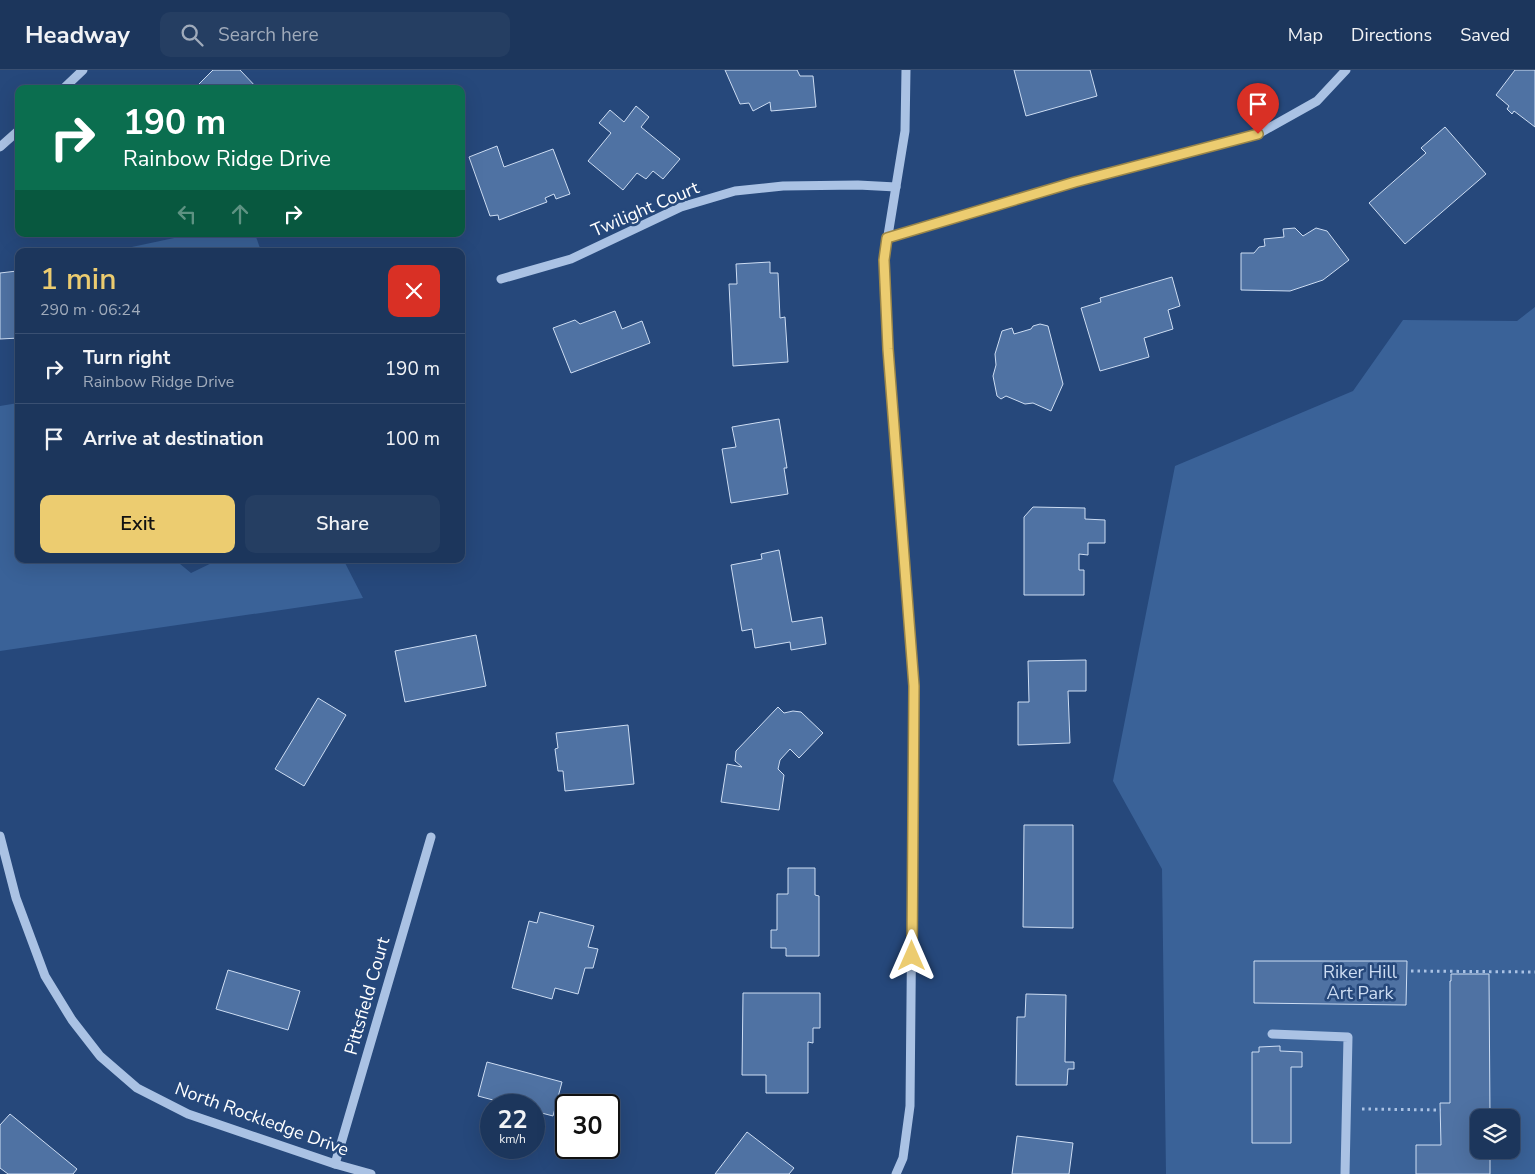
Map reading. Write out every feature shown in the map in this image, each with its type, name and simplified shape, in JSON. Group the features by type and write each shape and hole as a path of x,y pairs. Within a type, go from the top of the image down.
{"street":[{"path":"67,85 83,70"},
{"path":"896,1174 903,1158 910,1106 914,686 888,349 884,260 905,131 906,70"},
{"path":"887,238 1075,182 1258,134 1317,101 1346,70"},
{"path":"0,147 15,134"},
{"name":"Twilight Court","path":"501,279 571,259 681,207 735,191 802,186 858,185 896,187"},
{"name":"North Rockledge Drive","path":"0,836 16,898 45,976 72,1020 100,1056 137,1088 188,1114 335,1164 371,1174"},
{"name":"Pittsfield Court","path":"335,1164 431,837"},
{"path":"1272,1034 1348,1037 1345,1174"}],"path":[{"path":"1411,971 1535,972"},
{"path":"1346,1109 1440,1110"}],"green space":[{"path":"179,237 256,237 260,248 127,248"},
{"name":"Riker Hill Art Park","path":"1535,307 1535,1174 1166,1174 1162,869 1113,781 1175,466 1353,391 1403,320 1517,321"},
{"path":"15,404 15,563 179,563 191,573 212,563 345,563 363,598 0,651 0,406"}],"building":[{"path":"213,70 240,70 254,85 198,85"},
{"path":"725,70 797,70 800,76 813,76 816,107 771,111 770,102 753,111 749,103 740,104"},
{"path":"1014,70 1090,70 1097,96 1026,116"},
{"path":"1515,70 1535,70 1535,127 1514,111 1512,114 1507,109 1509,106 1496,95"},
{"path":"636,106 649,117 641,127 680,159 663,179 653,171 646,179 637,173 623,190 588,161 611,133 599,123 610,110 624,122"},
{"path":"1445,127 1486,174 1405,244 1369,203 1426,153 1421,148"},
{"path":"497,146 504,167 553,149 570,194 556,199 554,194 545,198 547,202 499,220 498,215 490,216 469,157"},
{"path":"1295,228 1303,236 1316,228 1327,231 1349,260 1323,280 1290,291 1241,290 1241,253 1254,253 1259,247 1265,246 1264,239 1284,237 1283,229"},
{"path":"770,262 770,273 778,273 780,318 785,317 788,362 733,366 729,284 737,284 736,264"},
{"path":"15,271 15,338 0,339 0,273"},
{"path":"1172,277 1180,306 1168,310 1173,329 1144,338 1149,357 1100,371 1081,308 1101,302 1100,298"},
{"path":"615,311 622,329 642,321 650,343 571,373 553,328 575,320 580,324"},
{"path":"1040,324 1048,326 1063,384 1051,411 1033,403 1025,404 1006,396 1001,399 997,396 993,376 996,365 995,354 1002,331 1012,328 1014,334"},
{"path":"779,419 787,468 784,468 788,494 731,503 722,449 736,447 732,427"},
{"path":"1033,507 1085,508 1085,519 1105,520 1105,543 1088,543 1088,555 1079,554 1079,570 1084,570 1084,595 1024,595 1024,517"},
{"path":"779,550 792,622 822,617 826,644 791,650 790,642 755,648 752,629 742,631 731,565 762,559 761,554"},
{"path":"476,635 486,686 405,702 395,651"},
{"path":"1086,660 1086,691 1068,691 1070,743 1018,745 1018,702 1029,702 1028,661"},
{"path":"318,698 346,715 304,786 275,769"},
{"path":"778,707 784,713 801,712 823,733 799,758 790,749 780,760 778,769 784,775 779,810 721,802 727,764 742,767 735,761 736,751"},
{"path":"628,725 634,784 565,791 563,771 558,771 555,749 558,748 556,733"},
{"path":"1024,825 1073,825 1073,928 1023,927"},
{"path":"788,868 815,868 815,895 819,896 819,956 786,956 786,948 771,948 771,930 777,930 777,894 788,894"},
{"path":"540,912 594,926 588,947 598,949 593,968 585,968 578,994 555,988 552,999 512,988 529,921 537,923"},
{"path":"1254,961 1407,961 1406,1005 1254,1003"},
{"path":"228,970 300,991 288,1030 216,1009"},
{"path":"1451,974 1489,974 1490,1109 1470,1109 1470,1159 1490,1159 1490,1174 1416,1174 1416,1145 1441,1145 1440,1103 1450,1103"},
{"path":"743,993 820,993 820,1028 813,1028 813,1043 808,1042 808,1093 766,1093 766,1075 742,1075"},
{"path":"1026,994 1066,995 1065,1062 1074,1062 1074,1069 1068,1069 1067,1085 1016,1085 1017,1017 1025,1017"},
{"path":"1280,1046 1280,1051 1302,1052 1302,1067 1291,1067 1291,1143 1252,1143 1252,1052 1259,1052 1259,1047"},
{"path":"487,1062 562,1082 559,1094 555,1094 553,1116 545,1114 545,1094 480,1094 480,1097 478,1096"},
{"path":"10,1114 77,1169 73,1174 8,1174 0,1168 0,1125"},
{"path":"747,1132 794,1168 789,1174 715,1174"},
{"path":"1017,1136 1073,1143 1069,1174 1012,1174"}],"route":[{"path":"912,956 914,686 888,349 884,260 887,238 1075,182 1258,134"}]}
